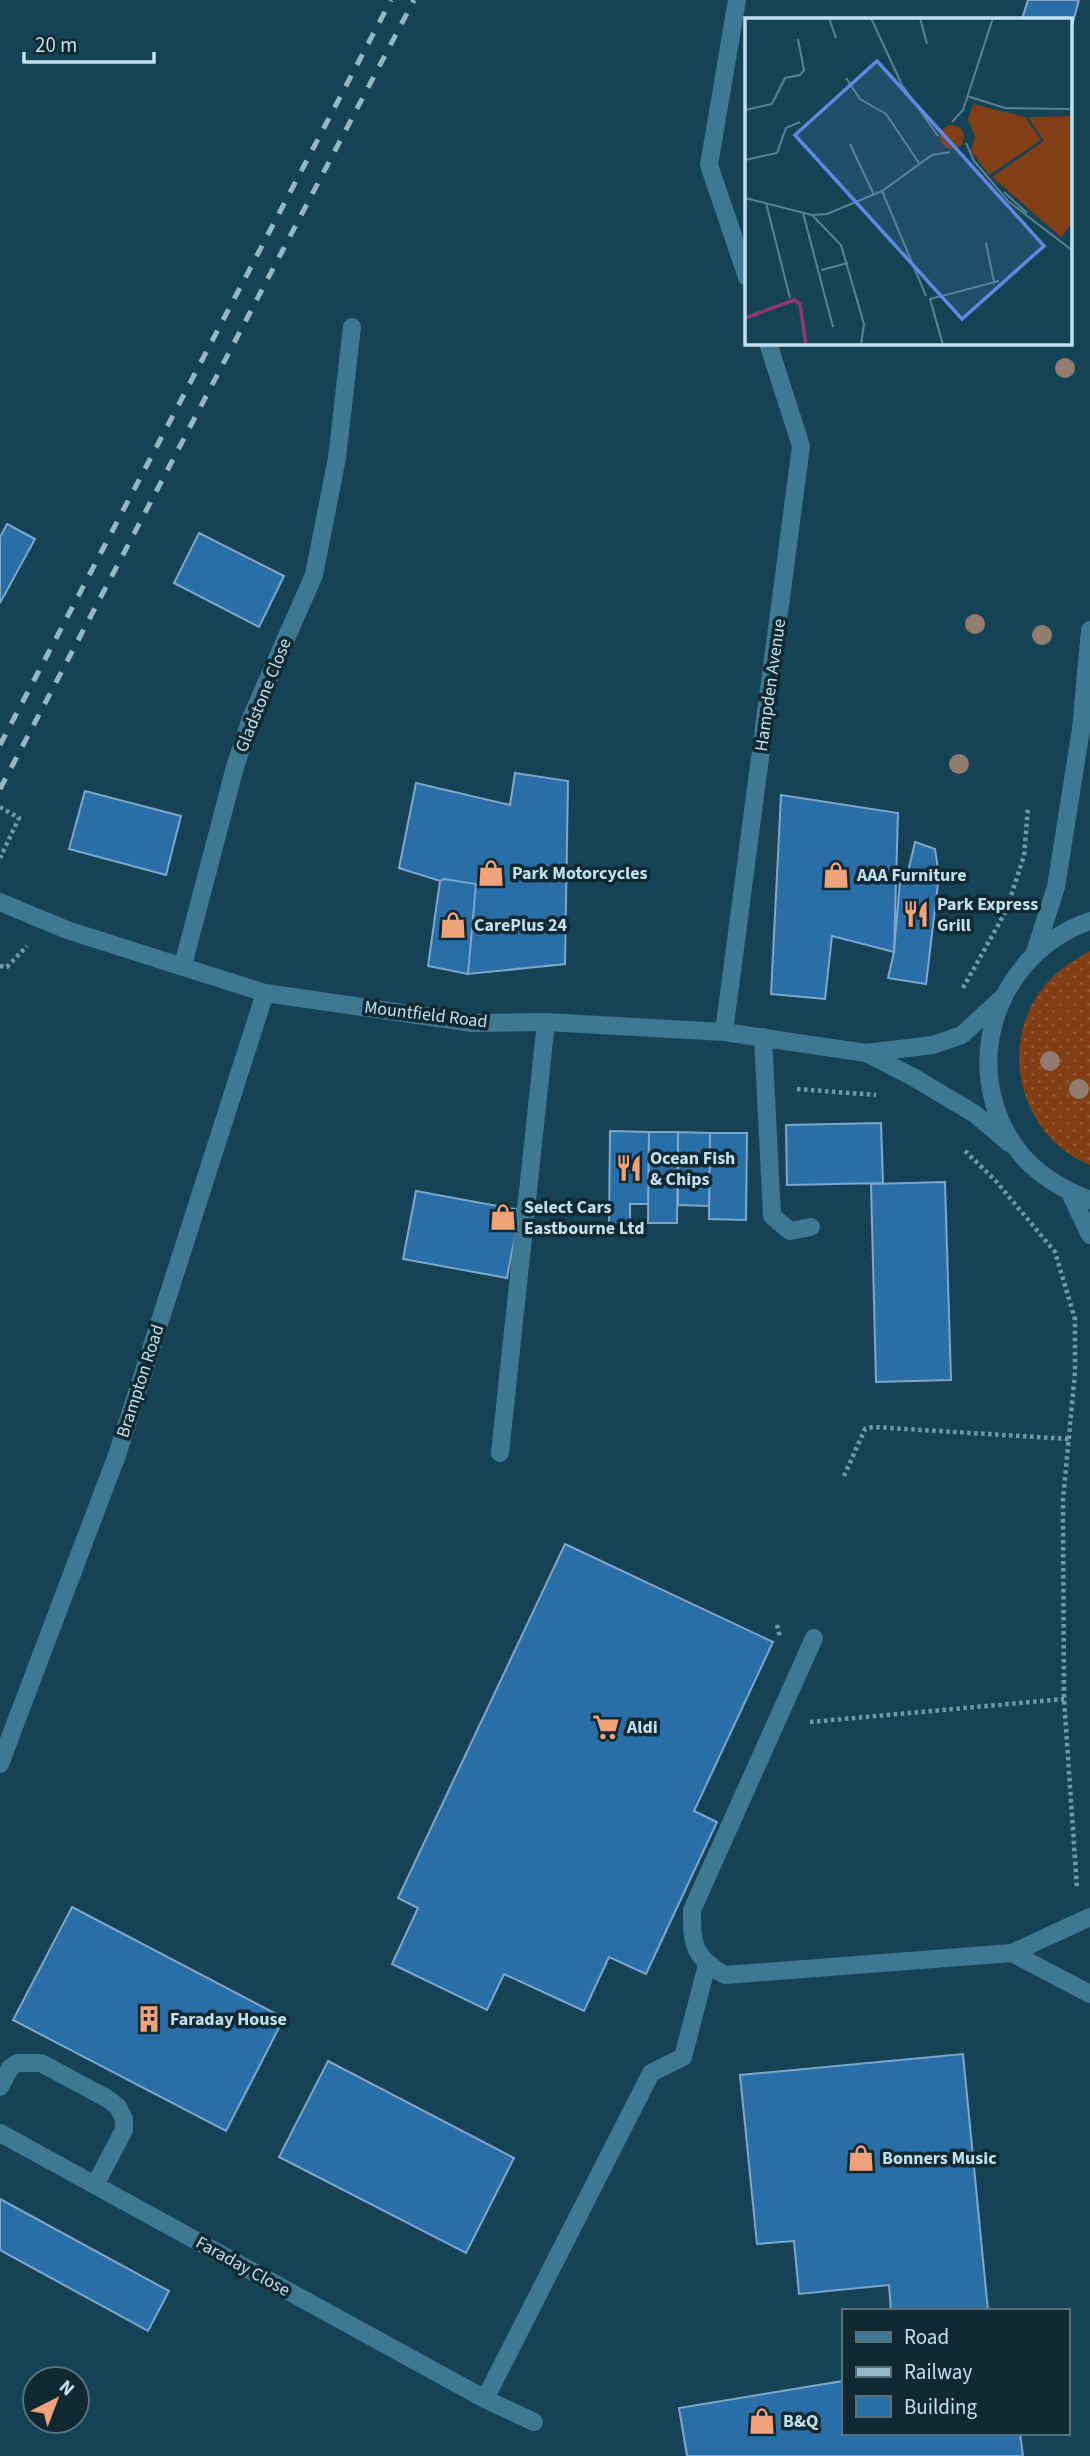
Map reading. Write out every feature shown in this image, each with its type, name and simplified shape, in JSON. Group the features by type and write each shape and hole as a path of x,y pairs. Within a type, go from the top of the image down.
{"street":[{"path":"737,0 709,165 745,271"},
{"name":"Gladstone Close","path":"183,965 235,767 251,718 314,575 337,458 352,327"},
{"name":"Hampden Avenue","path":"724,1032 801,446 769,345"},
{"path":"1035,952 1056,887 1081,729 1090,630"},
{"path":"1081,729 1090,750"},
{"name":"Mountfield Road","path":"0,902 66,930 265,993 472,1023 546,1022 724,1032 866,1054 913,1077 975,1114 1020,1152"},
{"path":"1090,921 1069,928 1035,952 1016,973 1002,998 990,1037 989,1077 999,1116 1020,1152 1043,1175 1070,1193 1090,1200"},
{"name":"Brampton Road","path":"0,1764 117,1455 265,993"},
{"name":"Mountfield Road","path":"866,1054 933,1045 962,1035 1002,998"},
{"path":"500,1453 546,1022"},
{"path":"763,1037 772,1216 790,1231 811,1227"},
{"path":"1070,1193 1090,1235"},
{"path":"814,1638 692,1910 694,1948 707,1965 725,1975 1013,1953 1090,1917"},
{"path":"1013,1953 1090,1994"},
{"path":"485,2399 651,2073 683,2057 707,1965"},
{"path":"0,2087 10,2068 17,2063 41,2063 108,2099 118,2108 124,2119 124,2130 95,2185"},
{"name":"Faraday Close","path":"0,2133 485,2399 534,2422"}],"path":[{"path":"0,807 19,818 0,858"},
{"path":"962,989 1006,911 1024,856 1028,808"},
{"path":"791,1089 880,1095"},
{"path":"958,1144 995,1180 1055,1252 1075,1319 1074,1372 1063,1500 1063,1699 1077,1890"},
{"path":"845,1476 864,1429 873,1427 1069,1439"},
{"path":"777,1717 802,1723 1063,1699"}],"shaded area":[{"path":"1090,951 1090,1165 1065,1151 1046,1132 1031,1110 1022,1085 1019,1058 1022,1032 1031,1006 1057,973"}],"building":[{"path":"1028,0 1079,0 1072,25 1072,18 1022,18"},
{"path":"7,524 35,539 0,603 0,537"},
{"path":"199,533 284,576 259,627 174,583"},
{"name":"Park Motorcycles","path":"515,773 568,781 565,964 468,974 476,884 444,879 440,881 399,868 416,783 510,805"},
{"path":"85,791 181,816 166,875 69,849"},
{"name":"AAA Furniture","path":"781,795 898,813 894,952 832,936 825,999 771,994"},
{"name":"Park Express Grill","path":"915,842 935,849 939,875 926,984 888,978 894,952 901,869 908,872"},
{"name":"CarePlus 24","path":"444,879 476,884 468,974 428,966 440,881"},
{"path":"881,1123 883,1183 787,1185 786,1125"},
{"name":"Ocean Fish & Chips","path":"610,1131 649,1132 648,1204 630,1204 630,1226 609,1226"},
{"path":"649,1132 678,1132 677,1223 648,1223"},
{"path":"678,1132 710,1133 709,1206 678,1205"},
{"path":"710,1133 747,1133 746,1220 709,1219"},
{"path":"945,1182 951,1380 876,1382 871,1184"},
{"path":"416,1191 520,1210 507,1278 403,1259"},
{"name":"Aldi","path":"565,1544 773,1642 694,1811 717,1822 646,1974 609,1957 584,2011 504,1974 487,2010 392,1964 418,1908 398,1898"},
{"name":"Faraday House","path":"72,1907 284,2018 226,2131 13,2020"},
{"name":"Bonners Music","path":"963,2054 988,2309 891,2309 889,2285 799,2294 794,2241 757,2244 740,2075"},
{"path":"328,2061 514,2158 466,2253 279,2157"},
{"path":"0,2199 169,2291 148,2331 0,2250"},
{"name":"B&Q","path":"842,2381 842,2435 1020,2435 1023,2456 687,2456 679,2408"}],"railway":[{"path":"0,745 391,0"},
{"path":"0,789 414,0"}],"place":[{"name":"Park Motorcycles","path":"491,873"},
{"name":"AAA Furniture","path":"836,875"},
{"name":"Park Express Grill","path":"916,914"},
{"name":"CarePlus 24","path":"453,925"},
{"name":"Ocean Fish & Chips","path":"629,1168"},
{"name":"Select Cars Eastbourne Ltd","path":"503,1217"},
{"name":"Aldi","path":"606,1727"},
{"name":"Faraday House","path":"149,2019"},
{"name":"Bonners Music","path":"861,2158"},
{"name":"B&Q","path":"762,2421"}]}
